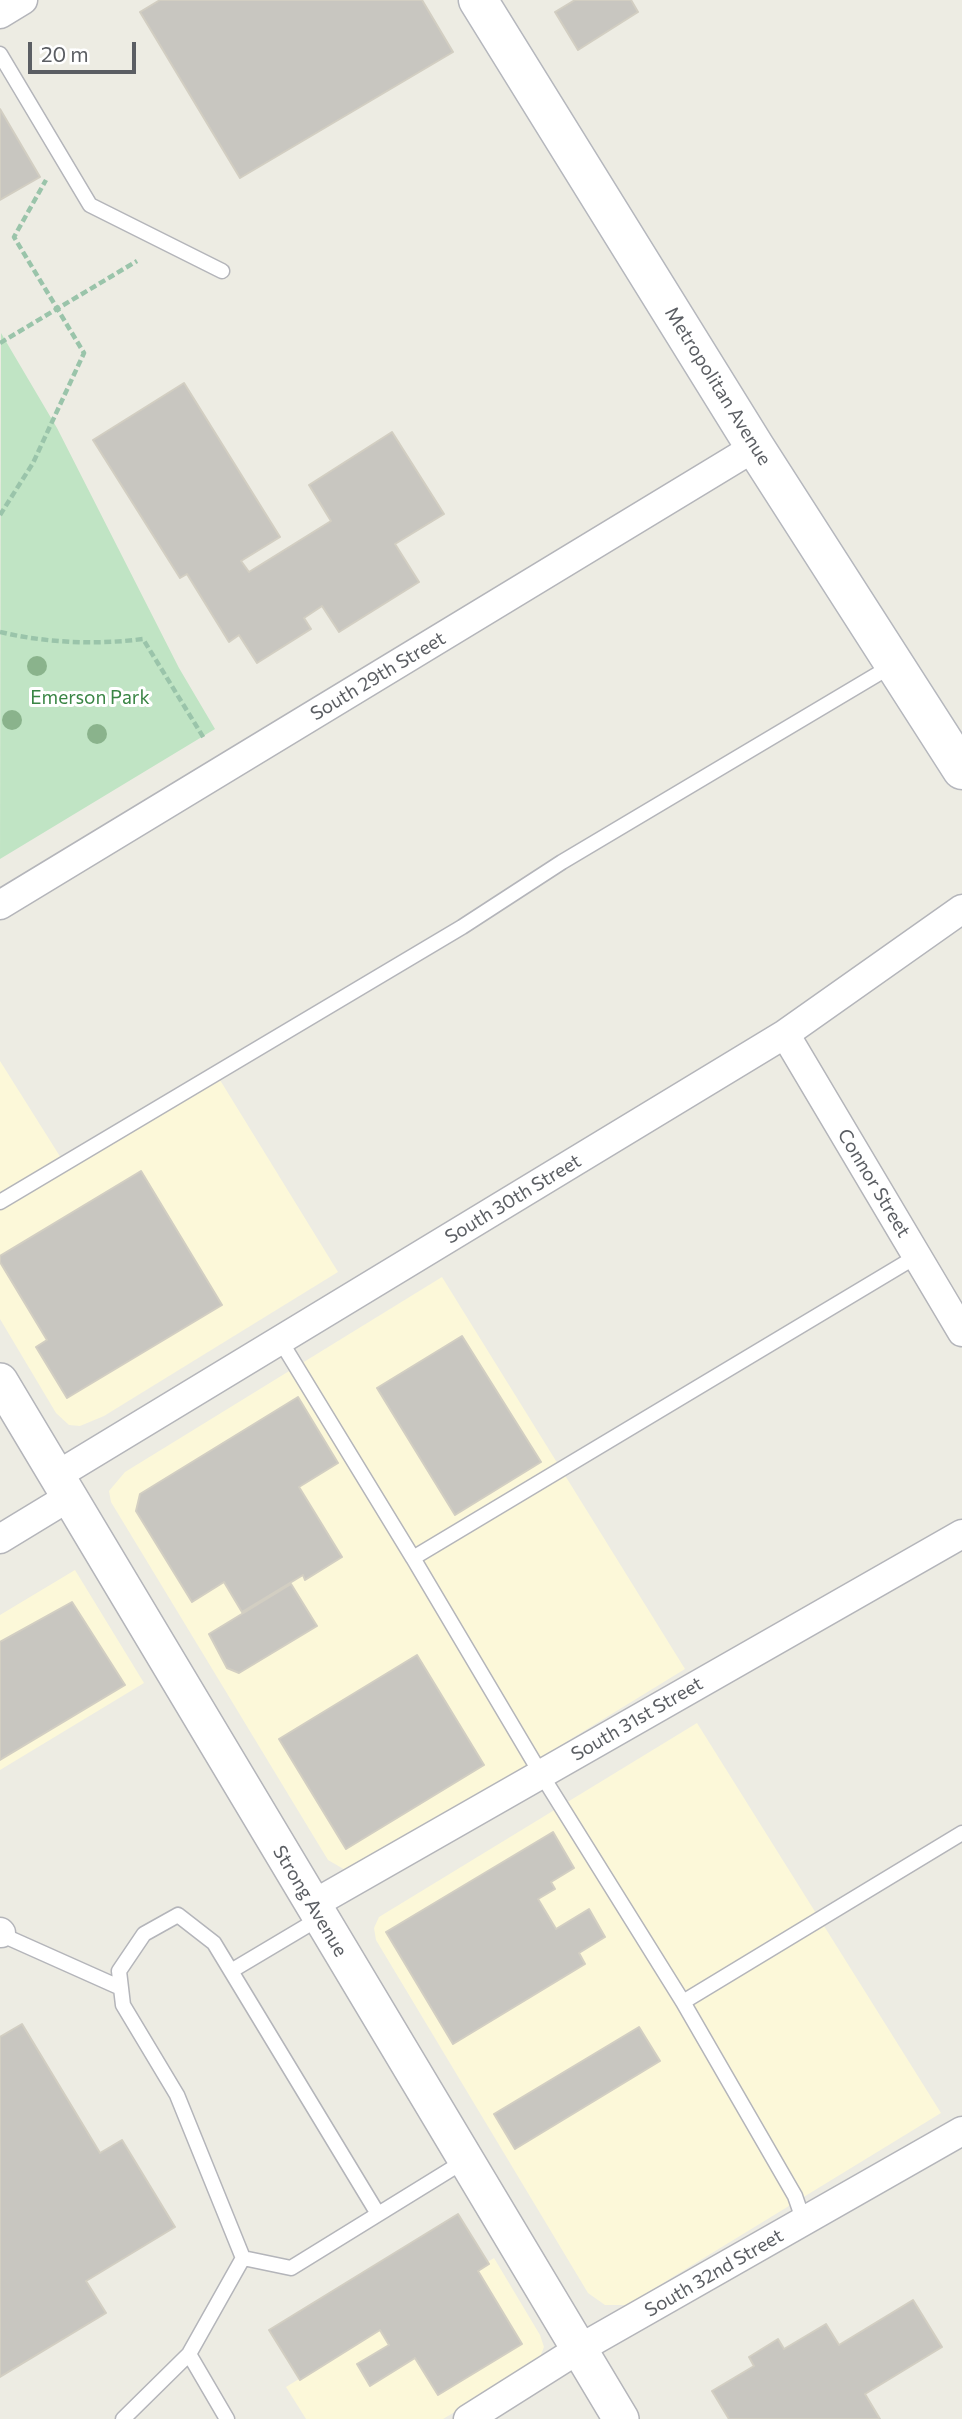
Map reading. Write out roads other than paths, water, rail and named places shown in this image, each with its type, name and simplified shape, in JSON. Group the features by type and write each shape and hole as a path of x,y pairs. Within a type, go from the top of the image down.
{"main road":[{"name":"Metropolitan Avenue","path":"478,0 755,447 962,770"}],"street":[{"path":"0,14 23,0"},
{"name":"South 29th Street","path":"0,905 755,447"},
{"name":"South 30th Street","path":"0,1539 62,1487 280,1340 785,1034 962,909"},
{"name":"Connor Street","path":"785,1034 962,1332"},
{"name":"Strong Avenue","path":"0,1381 621,2419"},
{"name":"South 31st Street","path":"316,1911 541,1774 962,1534"},
{"name":"South 32nd Street","path":"468,2419 579,2349 962,2131"}],"lane":[{"path":"0,54 90,205 222,271"},
{"path":"0,1202 463,928 562,862 895,665"},
{"path":"413,1558 917,1256"},
{"path":"280,1340 541,1774 683,2002 795,2196 804,2222"},
{"path":"683,2002 962,1833"},
{"path":"231,1971 316,1911"},
{"path":"243,2258 177,2095 123,2005 120,1972 144,1934 178,1915 214,1942 378,2214"},
{"path":"0,1933 121,1988"},
{"path":"243,2258 291,2268 466,2160"},
{"path":"123,2419 189,2354 243,2258"},
{"path":"189,2354 227,2419"}],"park label":[{"name":"Emerson Park","path":"90,698"}]}
